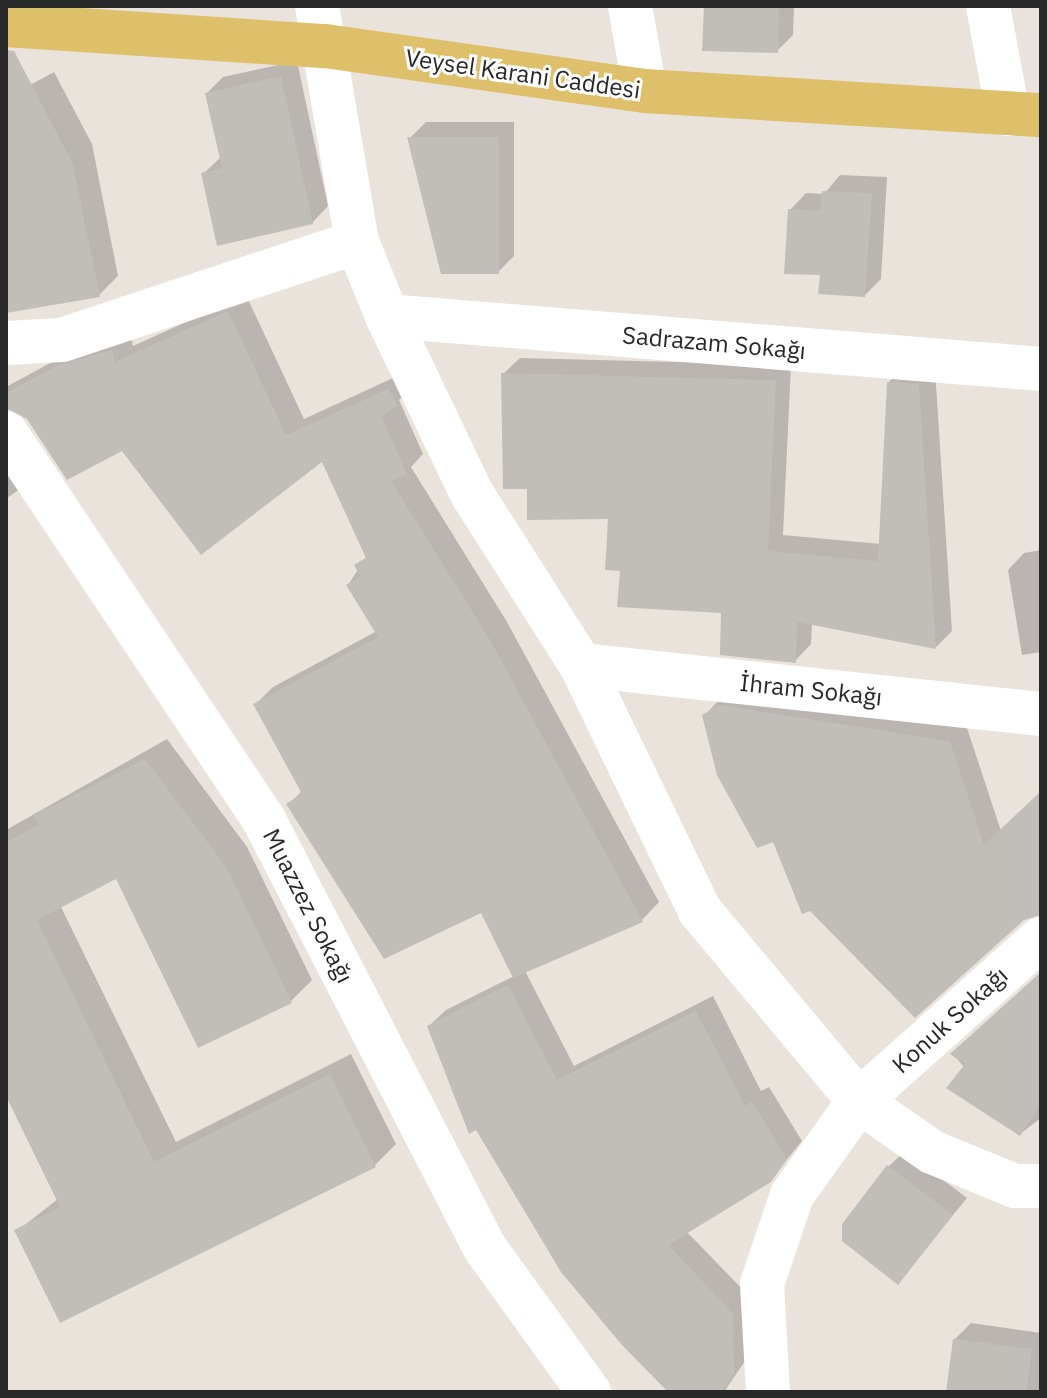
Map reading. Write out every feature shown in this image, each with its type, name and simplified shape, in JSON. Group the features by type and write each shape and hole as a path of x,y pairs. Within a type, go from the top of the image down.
{"main road":[{"name":"Veysel Karani Caddesi","path":"6,25 321,26 645,91 1024,115"}],"street":[{"path":"630,6 645,91"},
{"path":"988,6 1024,115"},
{"path":"321,26 357,242 387,316 472,494 581,665 700,911 859,1101 932,1152 1015,1186 1041,1186"},
{"path":"6,343 62,340 357,242"},
{"name":"Sadrazam Sokağı","path":"387,316 1041,369"},
{"name":"Muazzez Sokağı","path":"6,433 265,822 485,1248 589,1392"},
{"name":"İhram Sokağı","path":"581,665 1041,714"},
{"name":"Konuk Sokağı","path":"768,1392 762,1284 792,1195 859,1101 1041,939"}],"building":[{"path":"704,6 779,6 778,53 702,51"},
{"path":"6,50 14,51 73,164 100,297 6,313"},
{"path":"281,76 313,224 217,246 201,173 222,168 205,93"},
{"path":"407,137 499,137 499,274 441,274"},
{"path":"822,191 872,193 865,297 818,294 820,275 784,274 788,209 820,211"},
{"path":"228,311 286,435 388,389 398,405 382,417 407,474 391,481 490,640 643,922 513,978 481,913 384,959 286,804 302,794 253,704 378,637 346,585 360,576 354,565 366,558 322,462 201,555 122,451 67,480 27,419 6,408 6,393 58,365 112,350 115,362"},
{"path":"501,373 776,380 768,551 878,561 887,382 919,384 936,649 797,622 796,663 720,655 721,613 617,607 620,571 605,570 608,519 527,520 527,489 503,489"},
{"path":"719,705 950,741 984,845 1041,791 1041,915 1024,920 915,1018 810,911 802,914 773,842 757,848 717,775 702,715"},
{"path":"145,759 227,868 292,1003 198,1048 116,879 37,920 154,1162 330,1074 376,1167 60,1323 14,1230 60,1207 6,1096 6,842 39,825 33,816"},
{"path":"1041,972 1041,1104 1020,1136 946,1088 965,1064 950,1054"},
{"path":"508,985 557,1080 696,1011 745,1106 752,1101 787,1159 771,1182 668,1245 733,1313 734,1373 722,1392 668,1392 622,1345 561,1272 476,1130 469,1134 427,1026"},
{"path":"887,1165 953,1215 898,1285 842,1241 842,1224"},
{"path":"953,1339 1032,1349 1027,1392 946,1392"}]}
